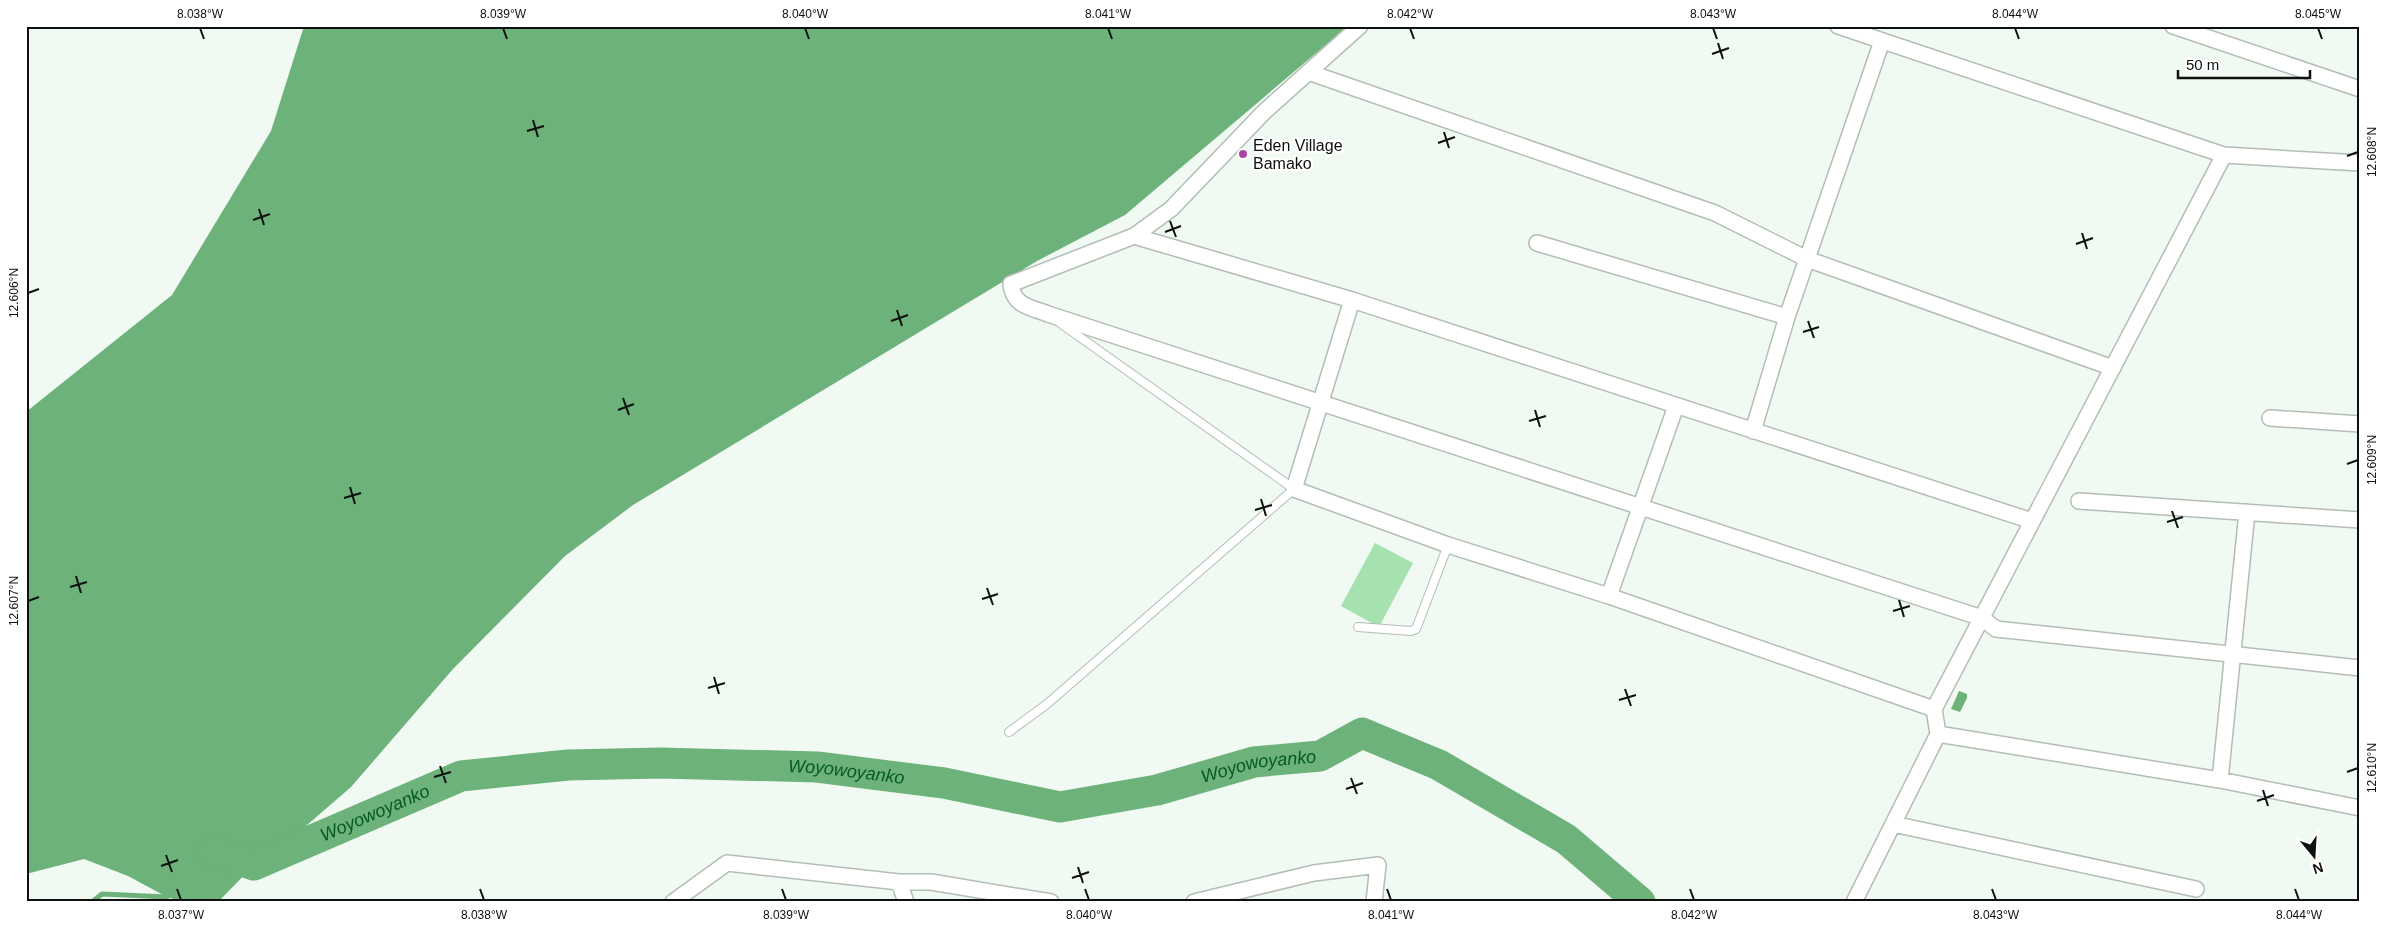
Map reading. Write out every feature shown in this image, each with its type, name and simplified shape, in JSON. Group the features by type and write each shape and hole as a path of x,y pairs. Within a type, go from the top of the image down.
{"street":[{"path":"1360,26 1264,112 1171,209 1134,236 1011,284 1013,296 1017,301 1048,314 1982,618 1996,629 2360,668"},
{"path":"1838,26 2224,155 2360,163"},
{"path":"2173,26 2360,89"},
{"path":"1753,431 1787,317 1882,41"},
{"path":"1308,72 1715,213 1807,259 2113,368"},
{"path":"1854,902 1938,734 1934,709 2224,155"},
{"path":"1134,236 1352,300 2032,522"},
{"path":"1537,243 1787,317"},
{"path":"1352,300 1294,489 1448,546 1609,596 1934,709"},
{"path":"1609,596 1676,406"},
{"path":"2270,418 2360,424"},
{"path":"2079,501 2360,520"},
{"path":"2220,780 2247,512"},
{"path":"1938,734 2220,780 2360,808"},
{"path":"1893,824 2196,889"},
{"path":"673,902 727,863 899,882 931,882 1050,902"},
{"path":"1194,902 1314,873 1378,865 1374,902"},
{"path":"899,882 906,902"}],"lane":[{"path":"1009,732 1047,704 1294,489 1048,314"},
{"path":"1358,627 1411,631 1416,629 1448,546"}],"shaded area":[{"path":"304,26 1348,26 1125,215 1037,261 633,505 565,556 453,669 351,787 292,838 254,865 220,900 183,902 167,897 128,876 84,859 26,874 26,412 172,295 271,131"},
{"path":"1375,543 1413,563 1379,627 1341,606"},
{"path":"1959,691 1967,694 1960,712 1951,709"}],"waterway":[{"name":"Woyowoyanko","path":"214,851 254,865 461,776 568,765 660,763 817,767 944,783 1060,807 1157,790 1254,762 1320,756 1362,733 1439,765 1566,839 1640,902"},
{"path":"92,902 102,894 167,897 170,892"}],"place":[{"name":"Eden Village Bamako","path":"1243,154"}]}
